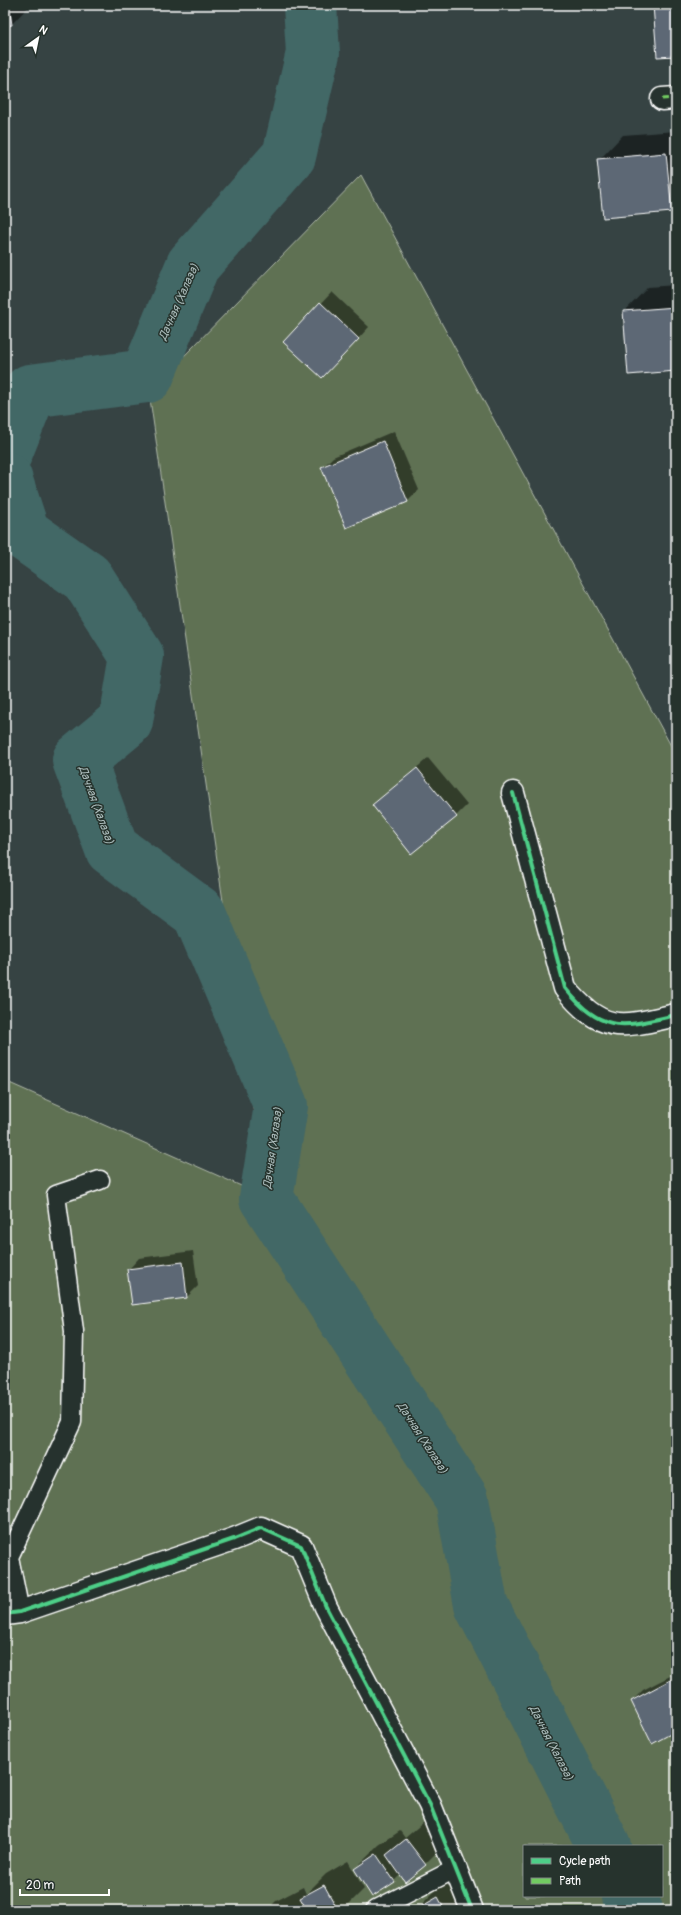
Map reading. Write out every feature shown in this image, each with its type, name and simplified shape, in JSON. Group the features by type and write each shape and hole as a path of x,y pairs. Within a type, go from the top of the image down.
{"street":[{"path":"513,793 565,988 579,1006 610,1024 632,1025 676,1015"},
{"path":"12,1613 234,1539 261,1528 300,1546 326,1607 430,1805 472,1910"}],"lane":[{"path":"12,1613 9,1557 72,1422 74,1331 56,1195 100,1180"},
{"path":"375,1910 455,1869"}],"green space":[{"path":"361,175 676,755 676,1910 5,1910 5,1081 266,1197 149,392"}],"building":[{"path":"5,5 9,5 12,25 5,26"},
{"path":"653,5 676,5 676,56 657,57"},
{"path":"666,153 672,212 603,218 597,159"},
{"path":"320,302 359,339 322,378 283,342"},
{"path":"676,307 676,371 628,375 623,311"},
{"path":"383,441 408,502 346,528 321,467"},
{"path":"417,768 457,817 411,854 372,805"},
{"path":"183,1262 187,1298 132,1305 127,1269"},
{"path":"676,1677 676,1731 652,1744 631,1701"},
{"path":"406,1839 426,1865 405,1882 386,1855"},
{"path":"376,1854 395,1882 372,1897 354,1869"},
{"path":"324,1885 338,1910 307,1910 300,1898"},
{"path":"438,1897 445,1910 415,1910"}],"waterway":[{"name":"Дачная (Халаза)","path":"5,454 30,391 147,376 193,265 289,156 313,53 310,5"},
{"name":"Дачная (Халаза)","path":"5,478 23,533 87,578 137,656 126,721 79,760 112,849 199,913 281,1106 266,1198 462,1499 481,1605 603,1845"},
{"name":"Дачная (Халаза)","path":"630,1897 636,1910"}],"marked path":[{"path":"662,99 676,98"}],"cycle path":[{"path":"513,793 565,988 591,1014 615,1024 642,1022 676,1015"},
{"path":"5,1614 20,1612 234,1539 261,1528 301,1546 326,1607 430,1805 472,1910"}]}
